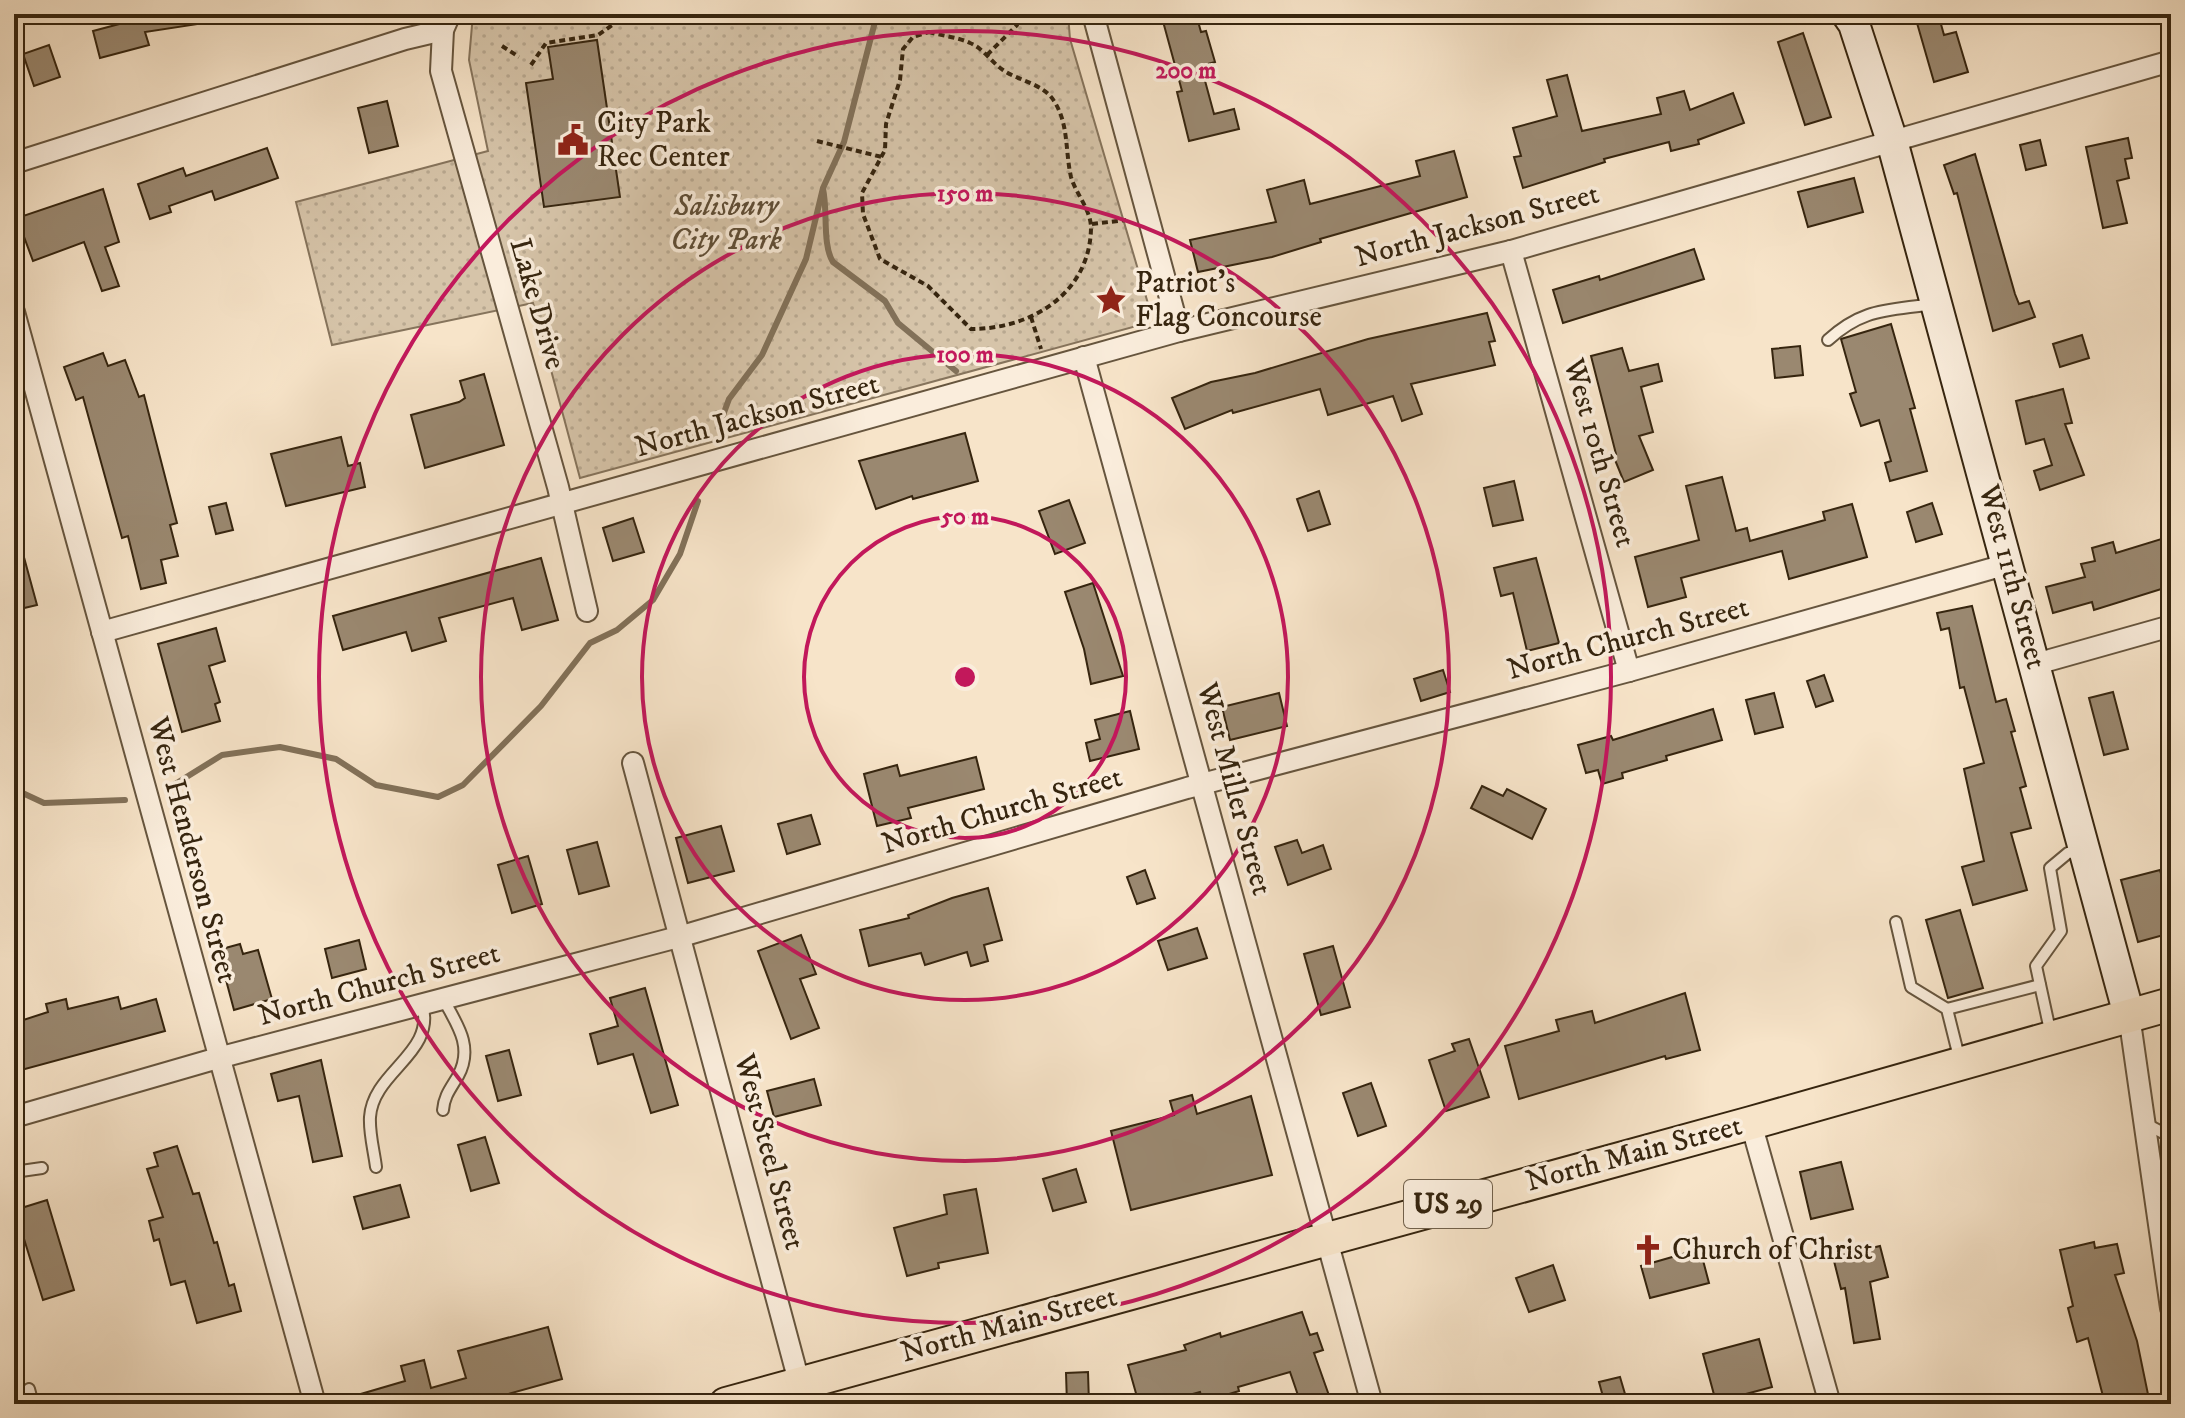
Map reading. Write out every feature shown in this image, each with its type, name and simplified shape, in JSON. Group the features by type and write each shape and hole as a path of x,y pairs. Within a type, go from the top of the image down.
{"main road":[{"name":"North Main Street","path":"726,1404 802,1394 1327,1237 1751,1123 2171,1004"}],"street":[{"path":"1093,14 1179,331"},
{"name":"West 11th Street","path":"1847,14 1854,24 1892,141 2129,1015"},
{"path":"14,163 405,39 447,22"},
{"name":"Lake Drive","path":"447,22 441,71 561,502 587,611"},
{"name":"North Jackson Street","path":"102,632 1179,331 1511,251 2171,61"},
{"name":"West 10th Street","path":"1511,251 1629,671"},
{"name":"West Henderson Street","path":"14,312 315,1404"},
{"name":"West Miller Street","path":"1084,357 1372,1404"},
{"name":"North Church Street","path":"14,1117 218,1058 682,936 1201,784 1629,671 2008,564"},
{"path":"2036,664 2171,626"},
{"path":"633,763 682,936"},
{"name":"West Steel Street","path":"682,936 802,1394"},
{"path":"2129,1015 2171,1308"},
{"path":"1751,1123 1830,1404"}],"lane":[{"path":"1828,340 1850,320 1861,315 1937,303"},
{"path":"2052,1037 2036,966 2061,931 2050,868 2068,853 2085,850"},
{"path":"1896,922 1911,987 1947,1009 1960,1063"},
{"path":"1947,1009 2040,985"},
{"path":"443,999 465,1045 465,1057 444,1097 443,1110"},
{"path":"376,1167 370,1116 379,1092 423,1035 427,1021 422,1004"},
{"path":"2144,1123 2171,1137"},
{"path":"14,1172 42,1168"},
{"path":"29,1389 33,1404"},
{"path":"1481,1404 1495,1400"}],"path":[{"path":"531,65 546,43 598,35 628,14"},
{"path":"987,55 1017,25 1020,14"},
{"path":"929,32 971,43 1006,72 1043,89 1053,99 1063,120 1071,177 1092,224 1078,279 1067,294 1031,317 997,329 971,329 928,286 880,259 863,214 862,193 867,177 882,157 903,49 913,37 929,32"},
{"path":"502,46 519,57"},
{"path":"817,141 882,157"},
{"path":"1092,224 1126,220"},
{"path":"1031,317 1044,359"}],"green space":[{"name":"Salisbury City Park","path":"473,14 1068,14 1070,39 1149,307 1144,324 580,478 533,303 332,345 296,202 488,151 469,60"}],"building":[{"path":"157,14 198,14 198,24 145,32 149,45 100,58 93,31"},
{"path":"1161,14 1196,14 1201,32 1206,31 1215,62 1201,66 1214,114 1234,109 1239,129 1189,141 1177,92 1182,91"},
{"path":"1939,17 1944,35 1956,32 1968,72 1934,82 1917,23"},
{"path":"1803,33 1831,117 1805,125 1778,42"},
{"name":"City Park Rec Center","path":"597,40 620,197 544,207 526,83 553,79 548,47"},
{"path":"49,45 60,77 34,86 23,54"},
{"path":"1567,75 1582,131 1661,114 1657,98 1684,91 1690,110 1733,93 1744,123 1698,140 1699,144 1671,151 1669,142 1604,159 1605,162 1523,188 1514,157 1521,156 1513,128 1557,116 1547,80"},
{"path":"387,101 398,146 369,153 358,108"},
{"path":"2128,138 2132,158 2125,159 2129,178 2117,181 2127,223 2103,228 2086,147"},
{"path":"2040,140 2046,165 2026,170 2020,145"},
{"path":"267,148 278,178 215,200 212,191 169,206 171,212 150,219 138,184 183,168 186,176"},
{"path":"1454,151 1467,197 1320,239 1321,242 1272,257 1198,272 1190,240 1276,222 1267,190 1304,180 1310,204 1420,176 1416,161"},
{"path":"1975,154 2015,294 2019,304 2029,301 2035,317 1993,331 1957,193 1954,194 1944,165"},
{"path":"1854,178 1863,212 1808,227 1798,192"},
{"path":"103,189 119,242 105,247 119,286 102,291 84,242 33,261 17,218"},
{"path":"1694,249 1704,279 1563,323 1553,290 1599,276 1600,280"},
{"path":"1487,313 1495,341 1489,342 1495,365 1411,384 1422,414 1402,421 1393,396 1328,415 1320,389 1233,413 1232,410 1185,429 1172,398 1211,382 1255,373 1368,339"},
{"path":"1891,324 1915,408 1910,409 1927,471 1890,481 1885,463 1891,461 1879,420 1861,426 1850,394 1856,392 1841,339"},
{"path":"2082,335 2089,358 2060,367 2053,344"},
{"path":"1800,346 1803,375 1775,378 1772,349"},
{"path":"1622,348 1629,371 1658,364 1662,381 1641,387 1653,432 1639,436 1653,470 1624,482 1613,455 1616,454 1591,356"},
{"path":"103,353 108,366 125,360 139,397 144,395 177,523 170,525 178,556 161,560 166,583 141,589 128,536 122,538 83,397 76,400 64,367"},
{"path":"484,374 504,445 425,468 411,415 459,402 465,398 460,381"},
{"path":"2063,389 2072,423 2065,424 2084,475 2040,490 2034,471 2052,465 2044,439 2026,444 2016,401"},
{"path":"965,433 978,481 913,499 912,496 876,509 859,461"},
{"path":"341,437 348,466 360,463 365,487 286,506 271,454"},
{"path":"1722,477 1736,531 1747,528 1750,541 1825,520 1823,512 1852,504 1867,557 1789,579 1782,551 1681,578 1686,597 1648,607 1635,557 1699,540 1686,486"},
{"path":"1514,481 1523,520 1493,526 1484,488"},
{"path":"1319,491 1330,524 1308,531 1297,499"},
{"path":"1069,500 1085,543 1055,554 1039,511"},
{"path":"226,503 233,530 216,534 209,507"},
{"path":"1932,503 1942,534 1916,542 1907,512"},
{"path":"633,518 644,552 613,561 603,528"},
{"path":"2171,536 2171,586 2094,610 2092,602 2053,613 2046,587 2085,577 2081,564 2095,561 2092,548 2113,542 2116,553"},
{"path":"19,539 37,605 20,609 14,586 14,540"},
{"path":"541,558 558,620 522,630 513,598 439,618 446,641 412,651 406,632 343,650 333,616"},
{"path":"1536,558 1559,643 1527,651 1513,593 1501,596 1494,568"},
{"path":"1093,583 1123,676 1091,684 1084,649 1065,592"},
{"path":"1972,606 1996,702 2006,699 2015,731 2011,732 2026,786 2020,788 2031,828 2011,833 2027,890 1973,905 1962,867 1984,861 1964,769 1984,763 1964,687 1960,688 1949,628 1941,630 1937,613"},
{"path":"216,628 225,661 209,666 220,702 215,704 220,721 182,732 158,644"},
{"path":"1443,670 1450,692 1421,701 1414,679"},
{"path":"1824,675 1833,701 1816,707 1807,681"},
{"path":"2113,692 2128,749 2104,755 2089,698"},
{"path":"1279,693 1287,726 1230,740 1222,707"},
{"path":"1774,693 1783,727 1755,734 1746,700"},
{"path":"1713,709 1722,740 1666,756 1667,760 1622,773 1623,778 1602,784 1598,770 1586,773 1578,745 1611,736 1613,740"},
{"path":"1130,711 1139,749 1090,761 1086,743 1100,739 1095,720"},
{"path":"976,757 984,789 908,808 911,818 877,826 864,774 897,765 900,776"},
{"path":"1482,786 1503,796 1507,789 1546,809 1532,839 1471,808"},
{"path":"811,815 820,844 787,854 778,824"},
{"path":"721,826 734,871 688,883 676,838"},
{"path":"1297,840 1302,853 1323,845 1331,869 1288,885 1275,847"},
{"path":"597,842 609,886 579,894 567,850"},
{"path":"528,856 542,904 512,913 498,865"},
{"path":"1145,870 1155,898 1137,904 1127,877"},
{"path":"2160,870 2171,911 2171,933 2138,942 2121,880"},
{"path":"988,888 1002,940 984,945 988,961 971,966 967,952 925,965 921,953 869,966 860,930 909,918 908,915 952,898"},
{"path":"1960,910 1983,988 1948,998 1926,920"},
{"path":"1197,928 1207,958 1168,970 1158,941"},
{"path":"801,935 816,974 800,979 819,1028 791,1039 758,951"},
{"path":"359,940 366,969 332,978 325,949"},
{"path":"240,944 243,954 258,950 272,999 234,1010 218,950"},
{"path":"1333,946 1350,1007 1321,1015 1304,954"},
{"path":"645,988 678,1105 651,1113 633,1054 598,1064 590,1034 618,1026 610,998"},
{"path":"1685,993 1700,1050 1666,1059 1665,1056 1519,1099 1505,1046 1559,1031 1556,1020 1592,1011 1595,1023"},
{"path":"118,997 121,1009 156,999 165,1031 14,1072 14,1023 48,1012 46,1004 66,999 68,1009"},
{"path":"1469,1039 1489,1097 1446,1111 1429,1060 1455,1051 1452,1044"},
{"path":"509,1050 521,1095 498,1101 486,1056"},
{"path":"321,1060 342,1156 313,1162 299,1096 278,1101 271,1074"},
{"path":"814,1079 821,1105 774,1117 767,1091"},
{"path":"1371,1083 1386,1126 1358,1136 1343,1093"},
{"path":"1192,1095 1197,1114 1251,1096 1272,1175 1131,1210 1111,1131 1174,1115 1170,1101"},
{"path":"485,1137 499,1183 471,1191 458,1145"},
{"path":"177,1146 193,1194 199,1193 229,1286 234,1284 241,1311 197,1323 185,1281 171,1285 159,1239 154,1241 149,1221 163,1217 147,1169 158,1166 154,1153"},
{"path":"1841,1162 1853,1209 1811,1219 1800,1172"},
{"path":"1076,1169 1086,1202 1053,1211 1043,1179"},
{"path":"400,1185 409,1217 363,1229 354,1197"},
{"path":"976,1189 988,1253 938,1263 939,1268 907,1276 894,1228 947,1214 944,1195"},
{"path":"47,1200 74,1290 43,1300 15,1210"},
{"path":"2094,1242 2095,1248 2117,1244 2124,1273 2115,1275 2137,1341 2150,1404 2105,1404 2088,1338 2077,1342 2068,1308 2073,1306 2060,1250"},
{"path":"1880,1246 1888,1277 1870,1282 1880,1339 1854,1343 1845,1288 1841,1289 1833,1257"},
{"path":"1700,1249 1709,1283 1650,1298 1641,1266"},
{"path":"1553,1265 1565,1300 1529,1312 1516,1278"},
{"path":"1302,1312 1310,1335 1317,1333 1323,1350 1314,1353 1332,1404 1301,1404 1290,1372 1238,1387 1239,1391 1203,1402 1200,1392 1156,1404 1139,1404 1128,1365 1186,1350 1184,1345 1220,1333 1221,1337"},
{"path":"548,1327 562,1379 472,1404 348,1404 347,1398 405,1381 401,1366 424,1360 431,1388 466,1378 458,1351"},
{"path":"1759,1339 1772,1387 1716,1402 1703,1354"},
{"path":"1088,1372 1089,1404 1067,1404 1066,1373"},
{"path":"1620,1377 1628,1404 1605,1404 1599,1382"}],"waterway":[{"path":"721,438 722,418 729,399 762,355 806,259 823,188 844,142 877,14"},
{"path":"823,189 828,246 833,262 885,301 898,323 956,371"},
{"path":"172,786 222,755 280,747 336,759 376,785 438,797 463,785 541,706 590,643 617,630 653,600 680,554 698,501"},
{"path":"14,789 44,803 125,800"}],"place":[{"name":"City Park Rec Center","path":"573,140"},
{"name":"Patriot’s Flag Concourse","path":"1111,300"},
{"name":"Church of Christ","path":"1648,1250"}]}
